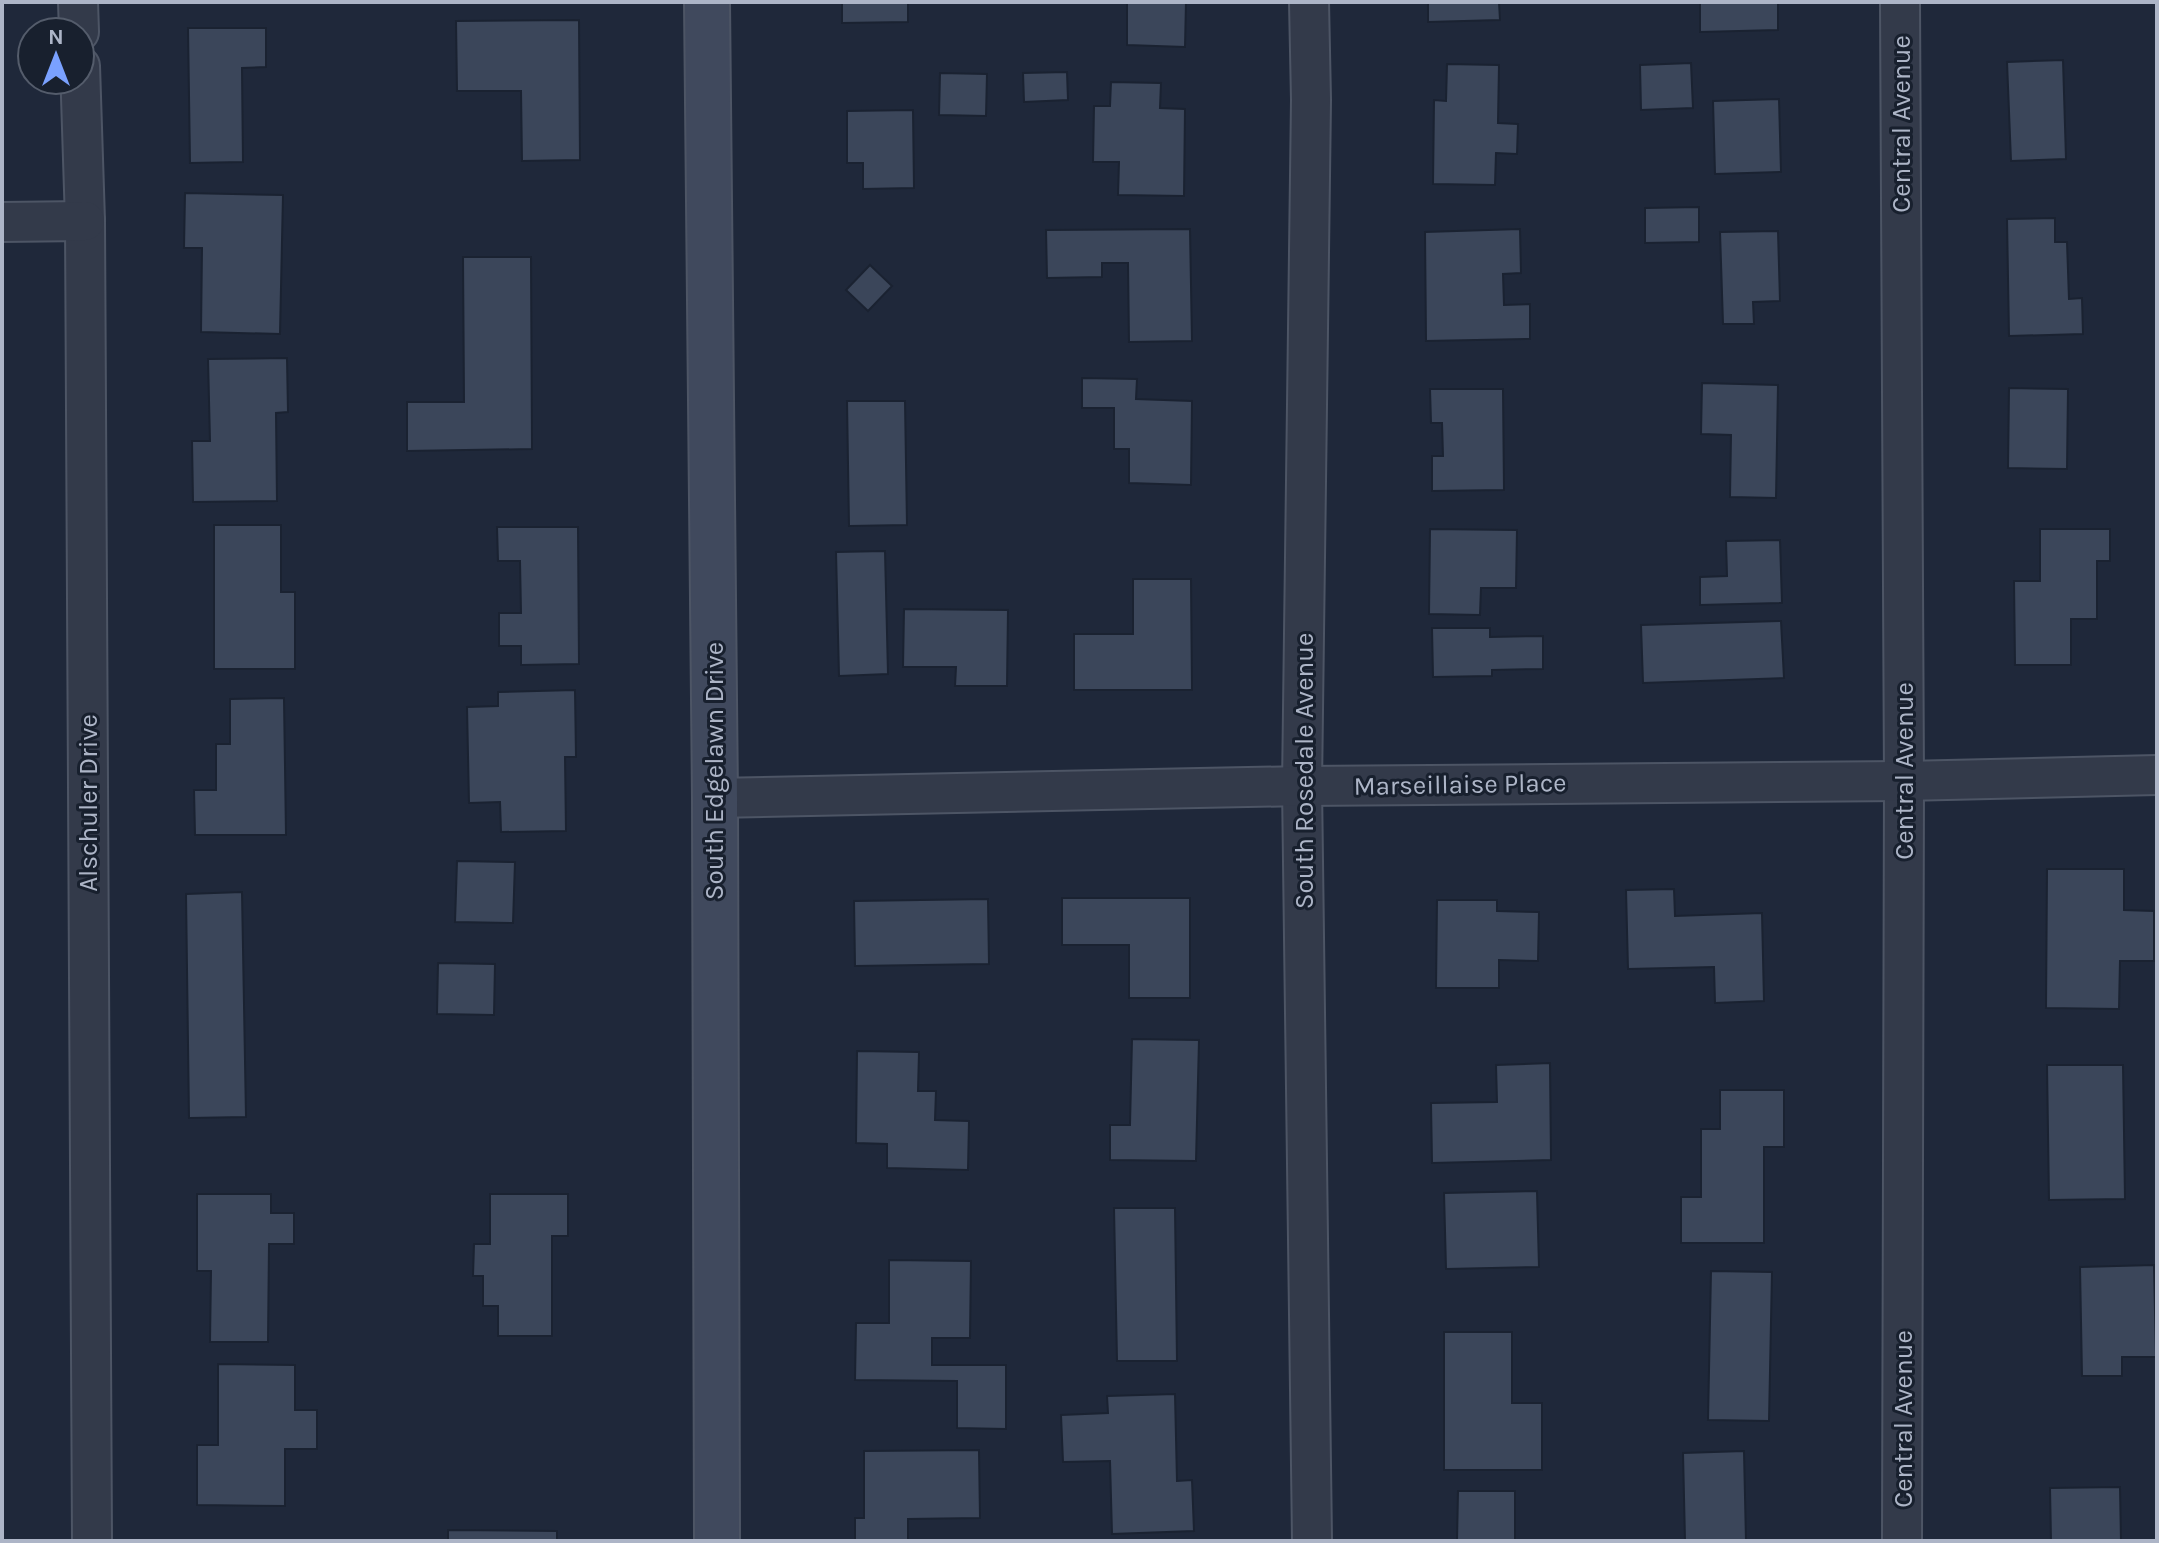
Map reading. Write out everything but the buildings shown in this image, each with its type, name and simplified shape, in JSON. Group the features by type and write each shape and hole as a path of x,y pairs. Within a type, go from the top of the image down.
{"street":[{"name":"South Edgelawn Drive","path":"707,2 715,798 717,1541"},
{"name":"South Rosedale Avenue","path":"1309,2 1311,100 1302,786 1312,1541"},
{"name":"Central Avenue","path":"1900,2 1904,781 1902,1541"},
{"name":"Alschuler Drive","path":"81,96 85,221 92,1541"},
{"path":"2,222 85,221"},
{"name":"Marseillaise Place","path":"715,798 1302,786 1904,781 2157,775"}]}
